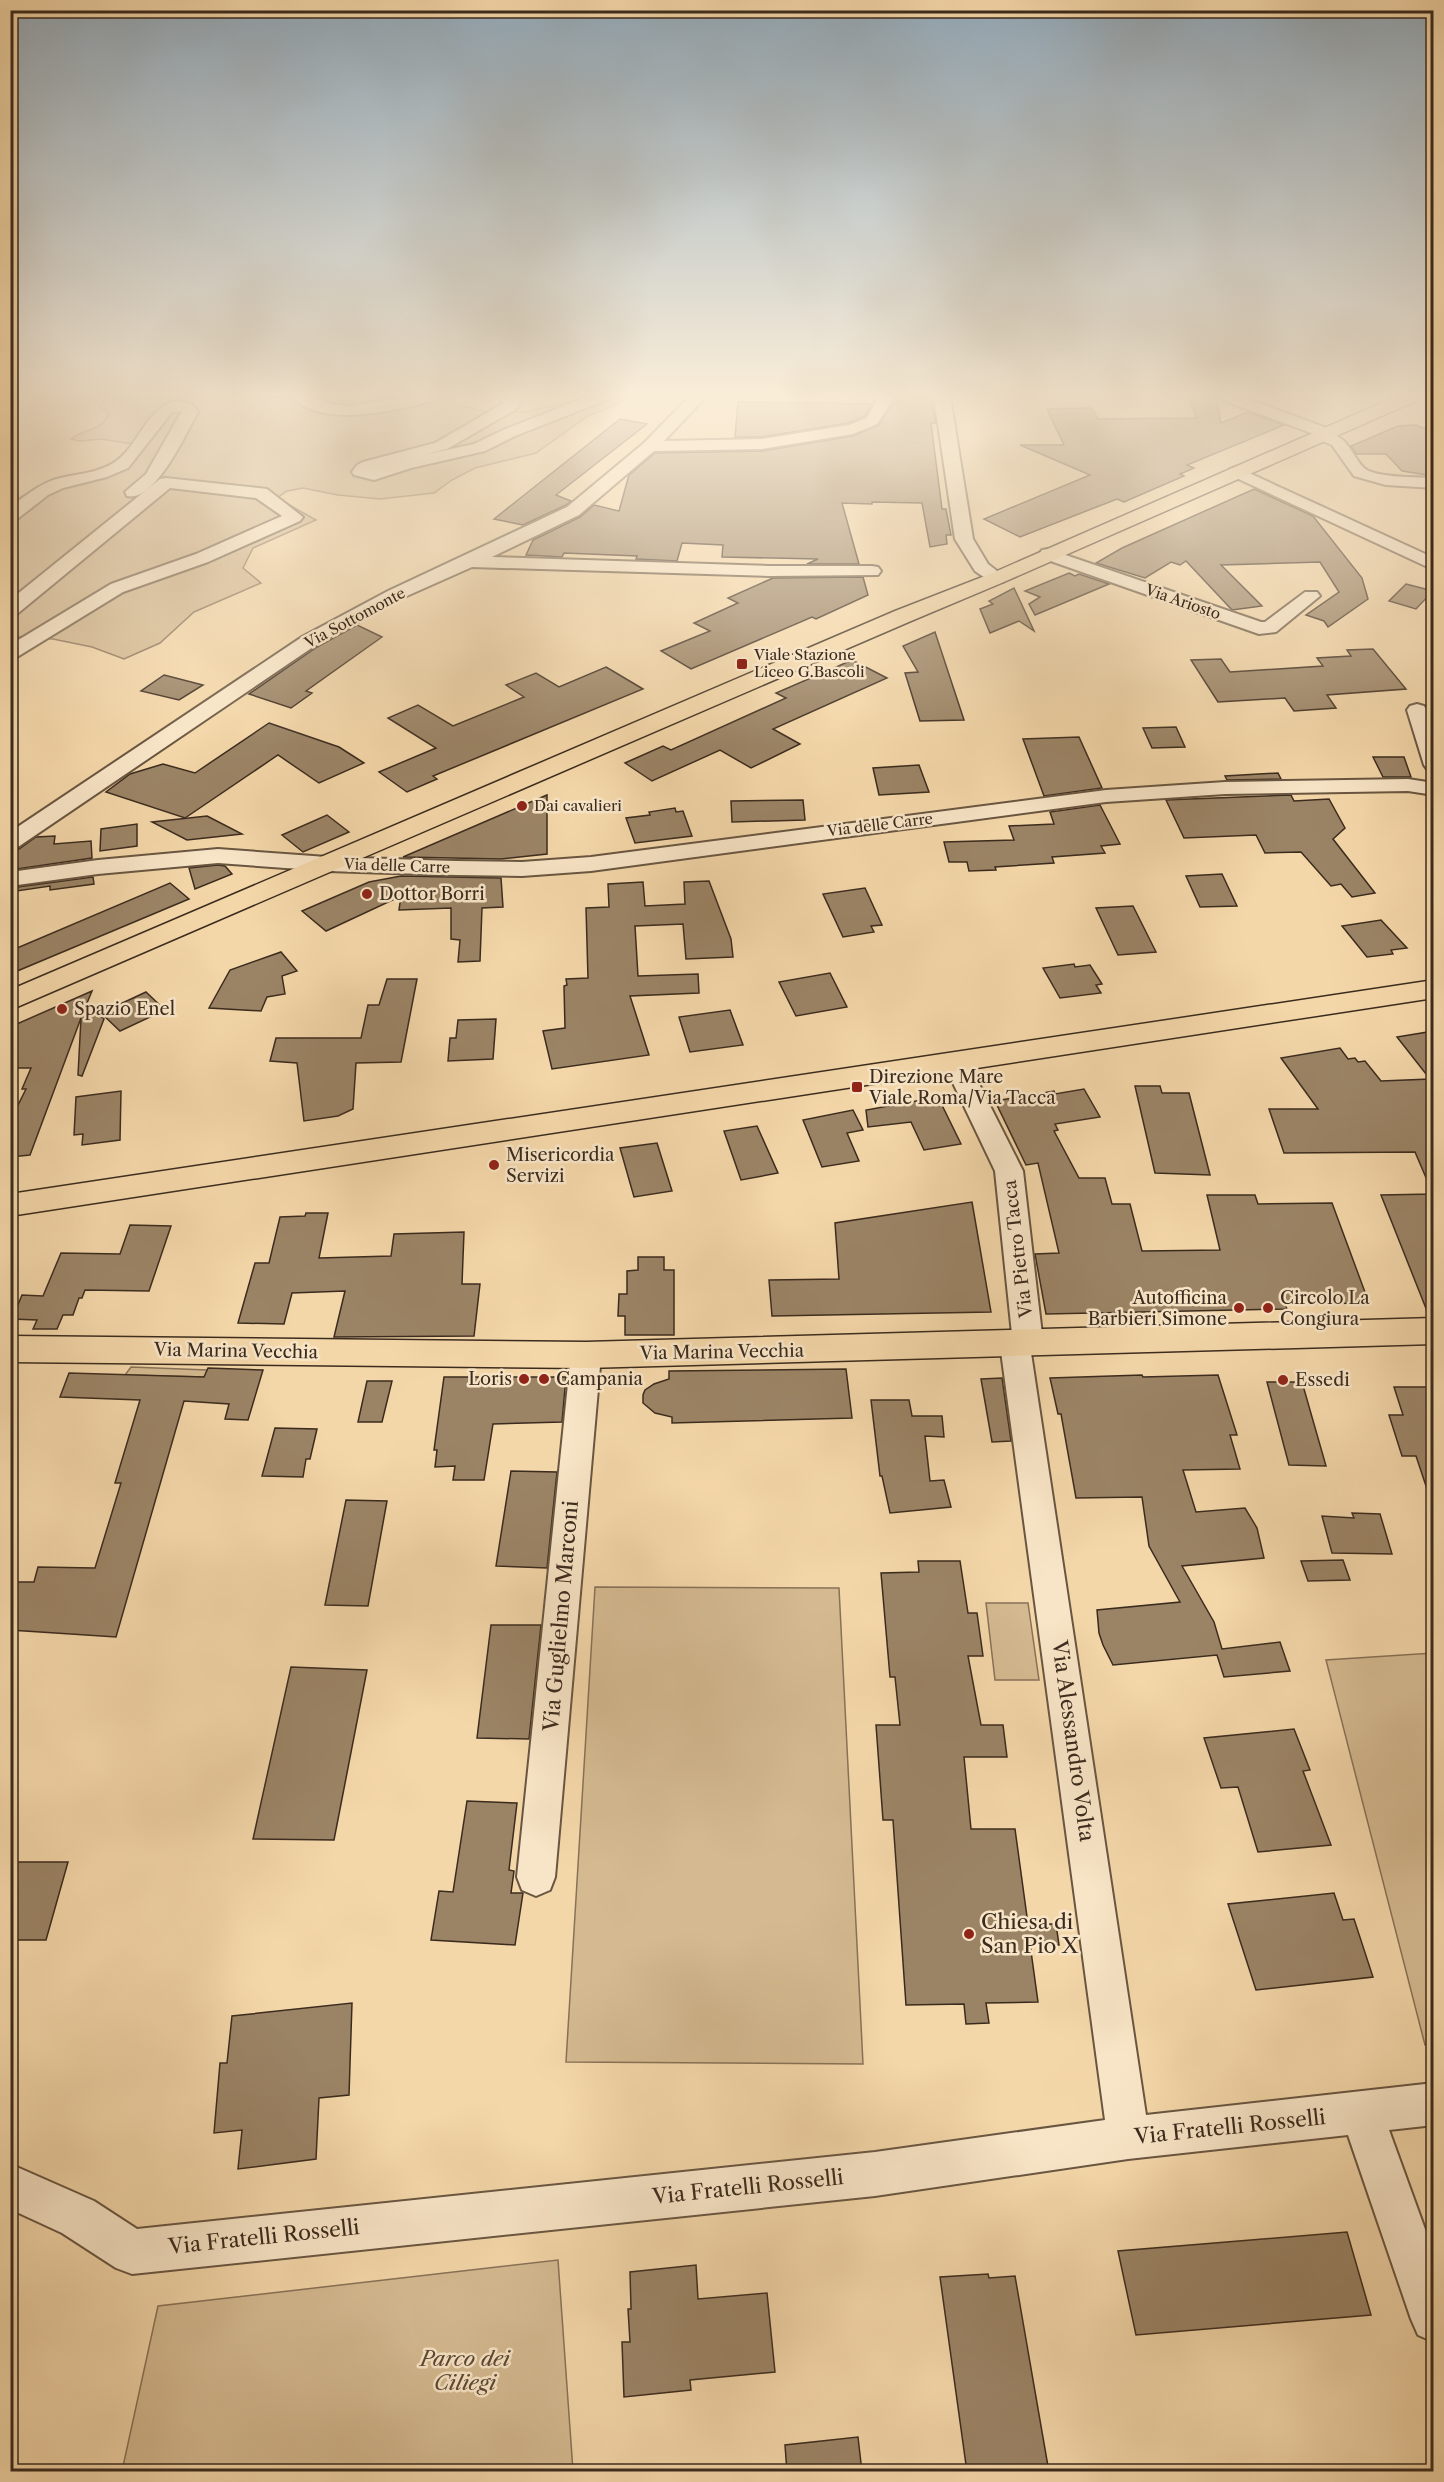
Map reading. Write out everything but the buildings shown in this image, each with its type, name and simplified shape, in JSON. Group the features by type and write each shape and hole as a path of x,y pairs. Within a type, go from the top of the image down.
{"main road":[{"path":"10,1001 903,616 997,578 1142,513"},
{"path":"10,1205 1434,989"},
{"name":"Via Marina Vecchia","path":"10,1349 586,1355 1434,1331"}],"street":[{"path":"10,596 55,566 111,513"},
{"path":"10,610 129,513"},
{"path":"10,652 117,588 202,558 294,517 288,513"},
{"name":"Via Sottomonte","path":"10,842 309,641 394,595 569,513"},
{"path":"960,513 964,539 981,567 997,578"},
{"path":"1323,513 1434,565"},
{"name":"Via Ariosto","path":"1048,554 1259,628 1269,628 1311,596"},
{"path":"468,562 769,571 872,571"},
{"path":"10,641 33,623 124,572"},
{"path":"1417,710 1434,765"},
{"name":"Via delle Carre","path":"10,879 98,867 218,856 327,864 522,869 591,864 1106,796 1225,788 1408,785 1434,789"},
{"name":"Via Pietro Tacca","path":"950,1062 963,1078 1009,1171 1022,1344"},
{"name":"Via Alessandro Volta","path":"1022,1344 1128,2138"},
{"name":"Via Guglielmo Marconi","path":"536,1877 586,1355"},
{"name":"Via Fratelli Rosselli","path":"10,2186 78,2217 132,2252 874,2174 1128,2138 1434,2104"},
{"path":"1362,2113 1434,2319"}],"green space":[{"path":"10,513 303,513 316,520 253,548 243,568 261,583 194,612 160,643 124,659 92,647 53,639 11,636"},
{"path":"131,1367 207,1370 205,1377 125,1375"},
{"path":"595,1587 839,1588 863,2064 566,2062"},
{"path":"986,1603 1028,1603 1039,1680 995,1680"},
{"path":"1433,1653 1434,2044 1425,2045 1326,1660"},
{"name":"Parco dei Ciliegi","path":"558,2260 573,2471 122,2471 158,2306"}],"place":[{"name":"Viale Stazione Liceo G.Bascoli","path":"742,664"},
{"name":"Dai cavalieri","path":"522,806"},
{"name":"Dottor Borri","path":"367,894"},
{"name":"Spazio Enel","path":"62,1009"},
{"name":"Direzione Mare Viale Roma/Via Tacca","path":"857,1087"},
{"name":"Misericordia Servizi","path":"494,1165"},
{"name":"Autofficina Barbieri Simone","path":"1239,1308"},
{"name":"Circolo La Congiura","path":"1268,1308"},
{"name":"Loris","path":"524,1379"},
{"name":"Campania","path":"544,1379"},
{"name":"Essedi","path":"1283,1380"},
{"name":"Chiesa di San Pio X","path":"969,1934"}]}
